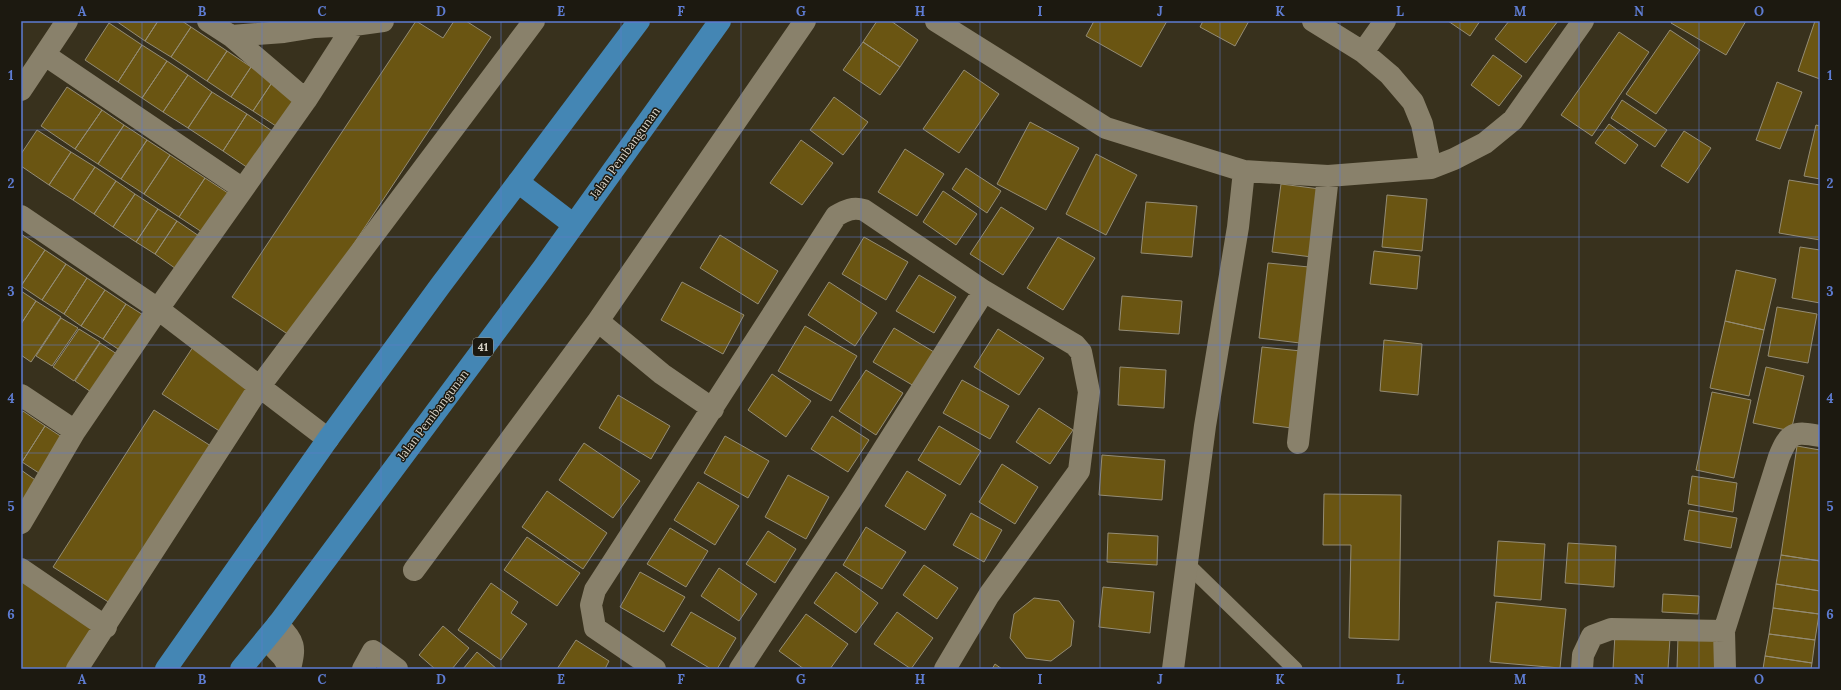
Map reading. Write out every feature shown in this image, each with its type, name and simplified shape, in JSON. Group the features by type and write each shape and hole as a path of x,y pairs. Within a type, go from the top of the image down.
{"highway":[{"path":"166,669 328,439 639,21"},
{"name":"Jalan Pembangunan","path":"241,669 272,631 574,225 720,21"},
{"path":"518,182 574,225"}],"street":[{"path":"21,90 67,21"},
{"path":"208,21 231,36 306,100"},
{"path":"231,36 284,32 315,27 354,25 383,21"},
{"path":"77,669 106,627 260,386 534,21"},
{"path":"414,570 598,322 805,21"},
{"path":"936,21 1106,128 1244,171 1328,176 1431,168 1454,160 1485,143 1513,120 1583,21"},
{"path":"1313,21 1363,52 1390,75 1413,102 1422,124 1431,168"},
{"path":"1363,52 1385,21"},
{"path":"21,523 75,431 158,309 306,100 354,25"},
{"path":"46,54 243,189"},
{"path":"1173,669 1205,426 1238,227 1244,171"},
{"path":"1298,443 1328,176"},
{"path":"655,669 595,628 591,605 595,590 836,216 856,208 864,210 984,291 1076,345 1081,352 1089,392 1079,471 989,595 945,669"},
{"path":"21,216 158,309 328,439"},
{"path":"740,669 854,496 984,291"},
{"path":"598,322 662,374 713,409"},
{"path":"21,395 75,431"},
{"path":"1725,669 1724,631 1785,440 1795,434 1803,432 1820,436"},
{"path":"21,569 106,627"},
{"path":"1582,669 1583,655 1592,636 1611,629 1724,631"},
{"path":"272,631 292,640 294,652 290,669"},
{"path":"363,669 373,651 397,669"}],"lane":[{"path":"1186,564 1295,669"}],"building":[{"path":"116,21 158,21 145,41"},
{"path":"158,21 182,21 191,27 171,57 145,41"},
{"path":"416,21 443,38 454,21 466,21 491,37 292,337 232,297"},
{"path":"877,21 891,21 918,40 900,67 863,42"},
{"path":"1094,21 1167,21 1141,67 1086,36"},
{"path":"1203,21 1249,21 1235,46 1200,27"},
{"path":"1448,21 1480,21 1470,36"},
{"path":"1509,21 1558,21 1526,63 1495,39"},
{"path":"1672,21 1746,21 1726,55 1671,23"},
{"path":"1815,21 1820,22 1820,79 1798,71"},
{"path":"109,23 142,45 118,82 85,60"},
{"path":"191,27 227,51 207,81 171,57"},
{"path":"1670,30 1700,50 1656,114 1626,94"},
{"path":"1619,32 1649,52 1592,136 1561,115"},
{"path":"863,42 900,67 880,95 843,70"},
{"path":"142,45 167,61 142,98 118,82"},
{"path":"227,51 251,67 231,97 207,81"},
{"path":"1493,55 1522,76 1499,106 1471,85"},
{"path":"167,61 188,75 163,112 142,98"},
{"path":"251,67 273,81 253,111 231,97"},
{"path":"964,70 999,94 959,153 923,129"},
{"path":"188,75 212,92 188,128 163,112"},
{"path":"273,81 299,98 279,128 253,111"},
{"path":"1777,82 1802,92 1780,149 1756,140"},
{"path":"67,87 102,110 75,149 41,126"},
{"path":"212,92 247,114 223,151 188,128"},
{"path":"834,97 868,122 843,155 810,130"},
{"path":"1622,100 1667,130 1655,147 1611,118"},
{"path":"102,110 124,125 98,164 75,149"},
{"path":"247,114 275,133 251,170 223,151"},
{"path":"1030,122 1079,148 1046,210 997,184"},
{"path":"1609,124 1638,145 1625,164 1595,143"},
{"path":"124,125 147,140 121,179 98,164"},
{"path":"1816,125 1820,126 1820,179 1804,176"},
{"path":"37,130 71,152 49,185 21,166 21,154"},
{"path":"1684,131 1711,148 1688,183 1661,166"},
{"path":"147,140 170,155 144,194 121,179"},
{"path":"801,140 833,163 802,205 770,183"},
{"path":"905,149 944,174 917,216 878,192"},
{"path":"71,152 95,167 73,200 49,185"},
{"path":"1096,154 1137,175 1106,235 1066,214"},
{"path":"170,155 205,178 179,217 144,194"},
{"path":"95,167 116,181 94,214 73,200"},
{"path":"966,168 1001,191 987,213 952,189"},
{"path":"205,178 231,195 205,234 179,217"},
{"path":"1789,180 1820,185 1820,240 1779,233"},
{"path":"116,181 135,194 113,227 94,214"},
{"path":"1281,184 1320,189 1312,257 1272,252"},
{"path":"943,191 977,214 956,245 923,222"},
{"path":"135,194 158,209 136,242 113,227"},
{"path":"1387,195 1427,199 1422,251 1382,247"},
{"path":"1146,202 1197,206 1192,257 1141,253"},
{"path":"1001,207 1034,228 1003,275 970,254"},
{"path":"158,209 177,221 155,254 136,242"},
{"path":"177,221 202,238 179,271 155,254"},
{"path":"21,234 45,250 21,286"},
{"path":"720,235 778,271 758,304 700,268"},
{"path":"864,237 908,262 886,300 842,274"},
{"path":"1058,237 1095,258 1063,310 1027,288"},
{"path":"1800,247 1820,250 1820,303 1792,298"},
{"path":"45,250 66,264 42,300 21,286"},
{"path":"1374,251 1420,256 1417,289 1370,284"},
{"path":"1268,263 1309,267 1300,343 1259,338"},
{"path":"66,264 87,278 64,314 42,300"},
{"path":"1736,270 1776,279 1764,330 1725,321"},
{"path":"919,275 956,297 934,333 896,311"},
{"path":"87,278 105,290 81,326 64,314"},
{"path":"682,282 744,315 723,354 661,320"},
{"path":"829,282 877,313 855,346 808,315"},
{"path":"105,290 126,304 103,339 81,326"},
{"path":"21,291 36,301 21,324"},
{"path":"1122,296 1182,301 1179,334 1119,330"},
{"path":"36,301 61,317 31,362 21,355 21,324"},
{"path":"126,304 148,318 124,353 103,339"},
{"path":"1777,307 1817,314 1808,363 1768,356"},
{"path":"61,318 78,328 52,366 36,356"},
{"path":"1725,321 1764,330 1749,396 1710,388"},
{"path":"805,326 857,356 831,401 778,371"},
{"path":"894,328 934,352 914,386 873,362"},
{"path":"79,329 100,342 74,381 53,367"},
{"path":"998,329 1044,358 1019,395 974,367"},
{"path":"1384,340 1422,344 1418,395 1380,391"},
{"path":"100,343 120,356 94,394 75,381"},
{"path":"193,347 254,387 224,434 162,394"},
{"path":"1262,347 1301,351 1292,428 1253,423"},
{"path":"1120,367 1166,370 1164,408 1118,405"},
{"path":"1766,367 1804,376 1791,431 1753,423"},
{"path":"866,370 903,393 876,435 839,411"},
{"path":"772,374 811,401 786,437 748,410"},
{"path":"962,380 1009,406 990,439 943,413"},
{"path":"1712,392 1751,400 1734,478 1696,470"},
{"path":"618,395 670,426 651,459 599,428"},
{"path":"1039,408 1073,430 1050,464 1016,442"},
{"path":"154,410 211,446 110,603 53,567"},
{"path":"23,411 45,426 22,462 21,414"},
{"path":"832,416 869,440 848,472 811,449"},
{"path":"45,426 65,439 42,475 22,462"},
{"path":"939,426 981,451 960,485 918,460"},
{"path":"725,436 769,461 748,498 704,473"},
{"path":"584,443 640,481 613,518 559,480"},
{"path":"1797,446 1820,450 1820,561 1781,555"},
{"path":"1102,455 1165,460 1162,500 1099,495"},
{"path":"1002,464 1038,487 1015,524 979,502"},
{"path":"21,470 41,484 21,514"},
{"path":"907,471 946,495 925,530 885,506"},
{"path":"788,475 829,497 806,539 765,517"},
{"path":"1692,476 1737,483 1733,512 1688,504"},
{"path":"698,482 739,506 715,545 674,520"},
{"path":"547,491 607,533 583,569 522,527"},
{"path":"1324,494 1401,495 1399,640 1349,638 1351,545 1323,545"},
{"path":"1689,510 1737,518 1731,548 1684,540"},
{"path":"971,513 1002,530 984,562 953,545"},
{"path":"866,527 906,552 882,589 843,565"},
{"path":"670,528 708,551 686,587 647,564"},
{"path":"768,531 796,549 775,583 746,564"},
{"path":"1108,533 1158,536 1157,565 1107,562"},
{"path":"527,537 580,573 557,606 504,570"},
{"path":"1498,541 1545,544 1541,600 1494,596"},
{"path":"1568,543 1616,546 1614,587 1565,583"},
{"path":"1781,555 1820,561 1820,591 1776,584"},
{"path":"924,565 958,588 937,619 903,595"},
{"path":"719,568 757,594 739,621 701,596"},
{"path":"640,572 685,597 664,632 620,607"},
{"path":"836,572 878,603 856,633 814,603"},
{"path":"21,580 96,631 70,669 21,669"},
{"path":"491,583 518,602 511,613 527,624 501,660 458,630"},
{"path":"1776,584 1820,591 1819,614 1773,608"},
{"path":"1103,587 1154,592 1150,633 1099,627"},
{"path":"1663,594 1699,596 1698,614 1662,612"},
{"path":"1034,598 1059,601 1074,621 1071,646 1051,661 1026,658 1010,638 1014,614"},
{"path":"1496,602 1566,609 1560,668 1490,662"},
{"path":"1773,608 1819,614 1815,640 1769,634"},
{"path":"691,612 736,638 717,669 711,669 671,645"},
{"path":"897,612 933,638 911,669 874,644"},
{"path":"806,614 848,644 830,669 804,669 779,651"},
{"path":"443,626 469,648 452,669 435,669 419,655"},
{"path":"1615,634 1670,638 1668,669 1613,669"},
{"path":"1769,634 1815,640 1812,663 1765,656"},
{"path":"1678,637 1717,639 1716,669 1677,669"},
{"path":"576,640 609,661 605,669 557,669"},
{"path":"477,652 497,669 463,669"},
{"path":"1765,656 1812,663 1811,669 1763,669"},
{"path":"995,664 1002,669 992,669"}]}
